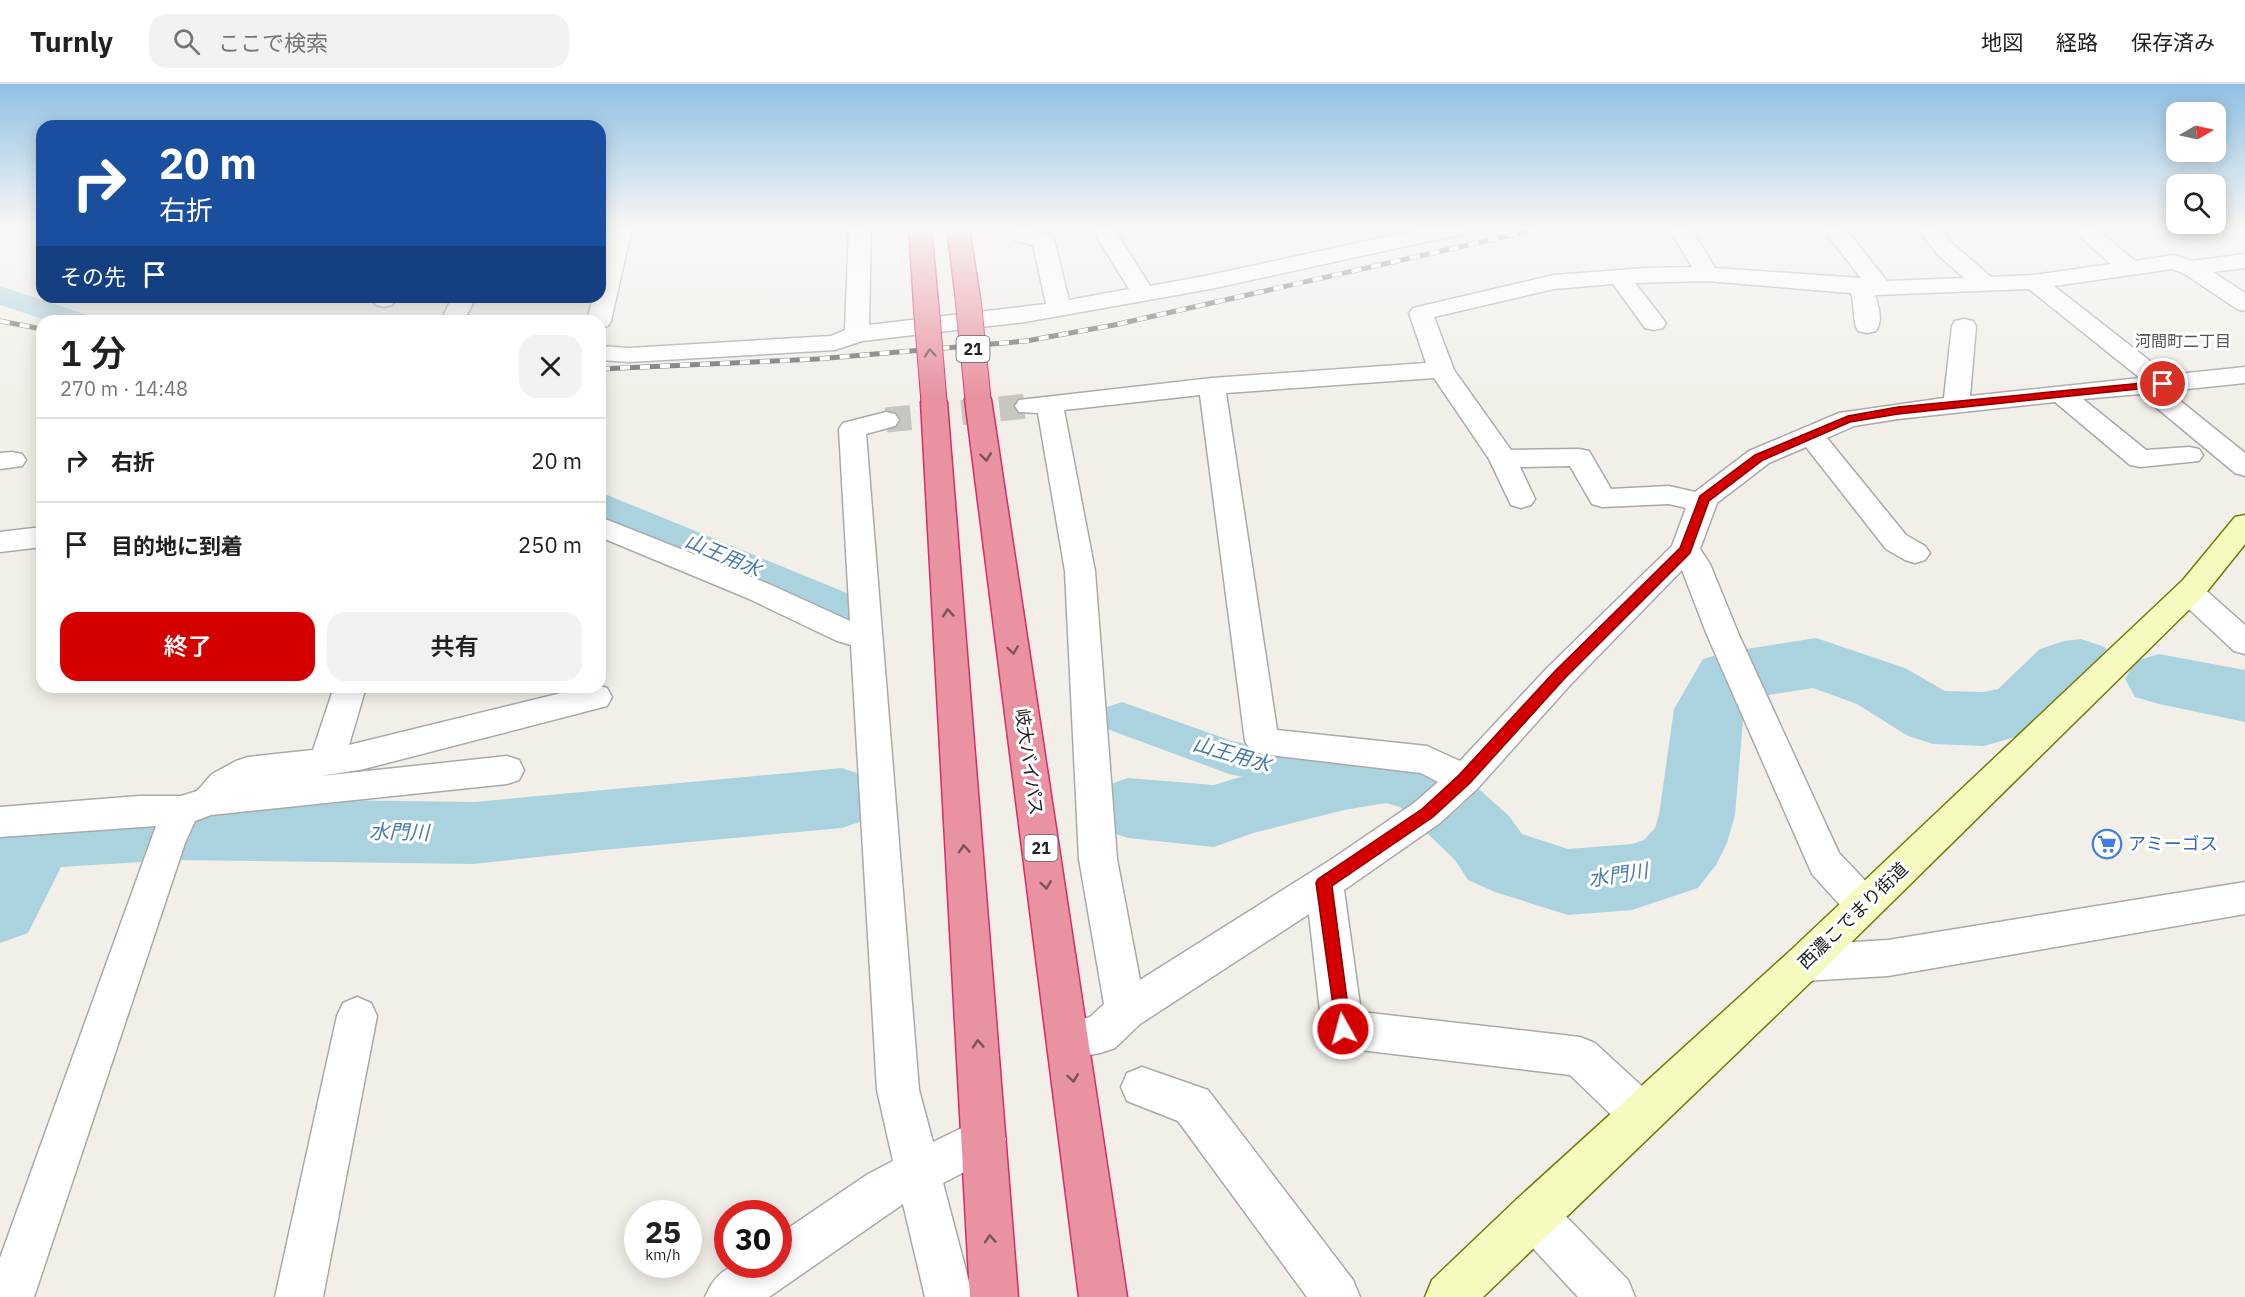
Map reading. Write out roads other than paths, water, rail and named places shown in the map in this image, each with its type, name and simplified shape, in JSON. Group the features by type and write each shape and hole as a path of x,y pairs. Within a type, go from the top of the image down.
{"highway":[{"name":"21","path":"924,284 994,1297"},
{"name":"岐大バイパス","path":"966,284 978,399 1103,1297"}],"street":[{"path":"857,334 858,284"},
{"path":"1053,284 1059,309"},
{"path":"1137,284 1144,294"},
{"path":"606,353 629,355 835,343 857,334 1025,315 1189,284"},
{"path":"1521,499 1503,459 1441,370 1421,314 1547,284"},
{"path":"1624,284 1654,323"},
{"path":"1837,284 1870,286 1961,284"},
{"path":"2036,284 2155,385 2245,467"},
{"path":"2214,284 2245,304"},
{"path":"1867,326 1870,286"},
{"path":"1956,406 1964,326"},
{"path":"1126,1011 1098,859 1080,571 1039,405 1212,386 1441,370"},
{"path":"1068,1040 1100,1034 1126,1011 1428,813 1461,782 1560,675 1685,550 1704,499 1759,457 1848,419 1898,411 2245,375"},
{"path":"1212,386 1262,741 1427,760 1461,782"},
{"path":"2062,395 2140,459 2189,455"},
{"path":"886,420 852,429 898,1090 920,1170 949,1297"},
{"path":"1811,435 1896,542 1915,553"},
{"path":"1503,459 1579,457 1602,498 1669,495 1702,503"},
{"name":"西濃こでまり街道","path":"1449,1297 1533,1215 1804,963 2189,592 2245,524"},
{"path":"606,528 758,591 848,633 867,637"},
{"path":"0,542 36,538"},
{"path":"1685,550 1695,564 1723,635 1747,684 1825,863 1864,905"},
{"path":"2189,592 2245,643"},
{"path":"327,761 348,693"},
{"path":"10,1297 184,818 224,784 248,771 364,756 595,698"},
{"path":"0,822 139,811 184,818 223,801 507,770"},
{"path":"1324,883 1343,1029 1580,1057 1642,1115"},
{"path":"1804,963 1888,958 2245,898"},
{"path":"299,1297 357,1016"},
{"path":"1142,1088 1193,1105 1336,1297"},
{"path":"792,1254 884,1190 984,1139"},
{"path":"1533,1215 1611,1297"},
{"path":"729,1297 757,1278"}],"waterway":[{"name":"山王用水","path":"0,295 60,315"},
{"name":"山王用水","path":"606,506 846,607"},
{"name":"水門川","path":"1128,808 1214,816 1250,804 1344,781 1386,774 1425,785 1482,838 1495,857 1523,869 1568,882 1632,877 1670,865 1689,843 1697,815 1709,709 1727,677 1816,663 1881,686 1933,717 1984,719 2021,709 2064,666 2081,664"},
{"name":"水門川","path":"2159,679 2245,696"},
{"name":"山王用水","path":"1122,718 1229,757 1344,781"},
{"name":"水門川","path":"0,909 37,837 173,829 474,833 602,819 842,798"}],"tunnel":[{"path":"886,420 1028,406"}],"railway":[{"path":"606,369 817,359 1026,341 1114,325 1297,284"},
{"path":"0,321 36,328"}],"place":[{"name":"アミーゴス","path":"2107,844"}],"district":[{"name":"河間町二丁目","path":"2183,341"}]}
